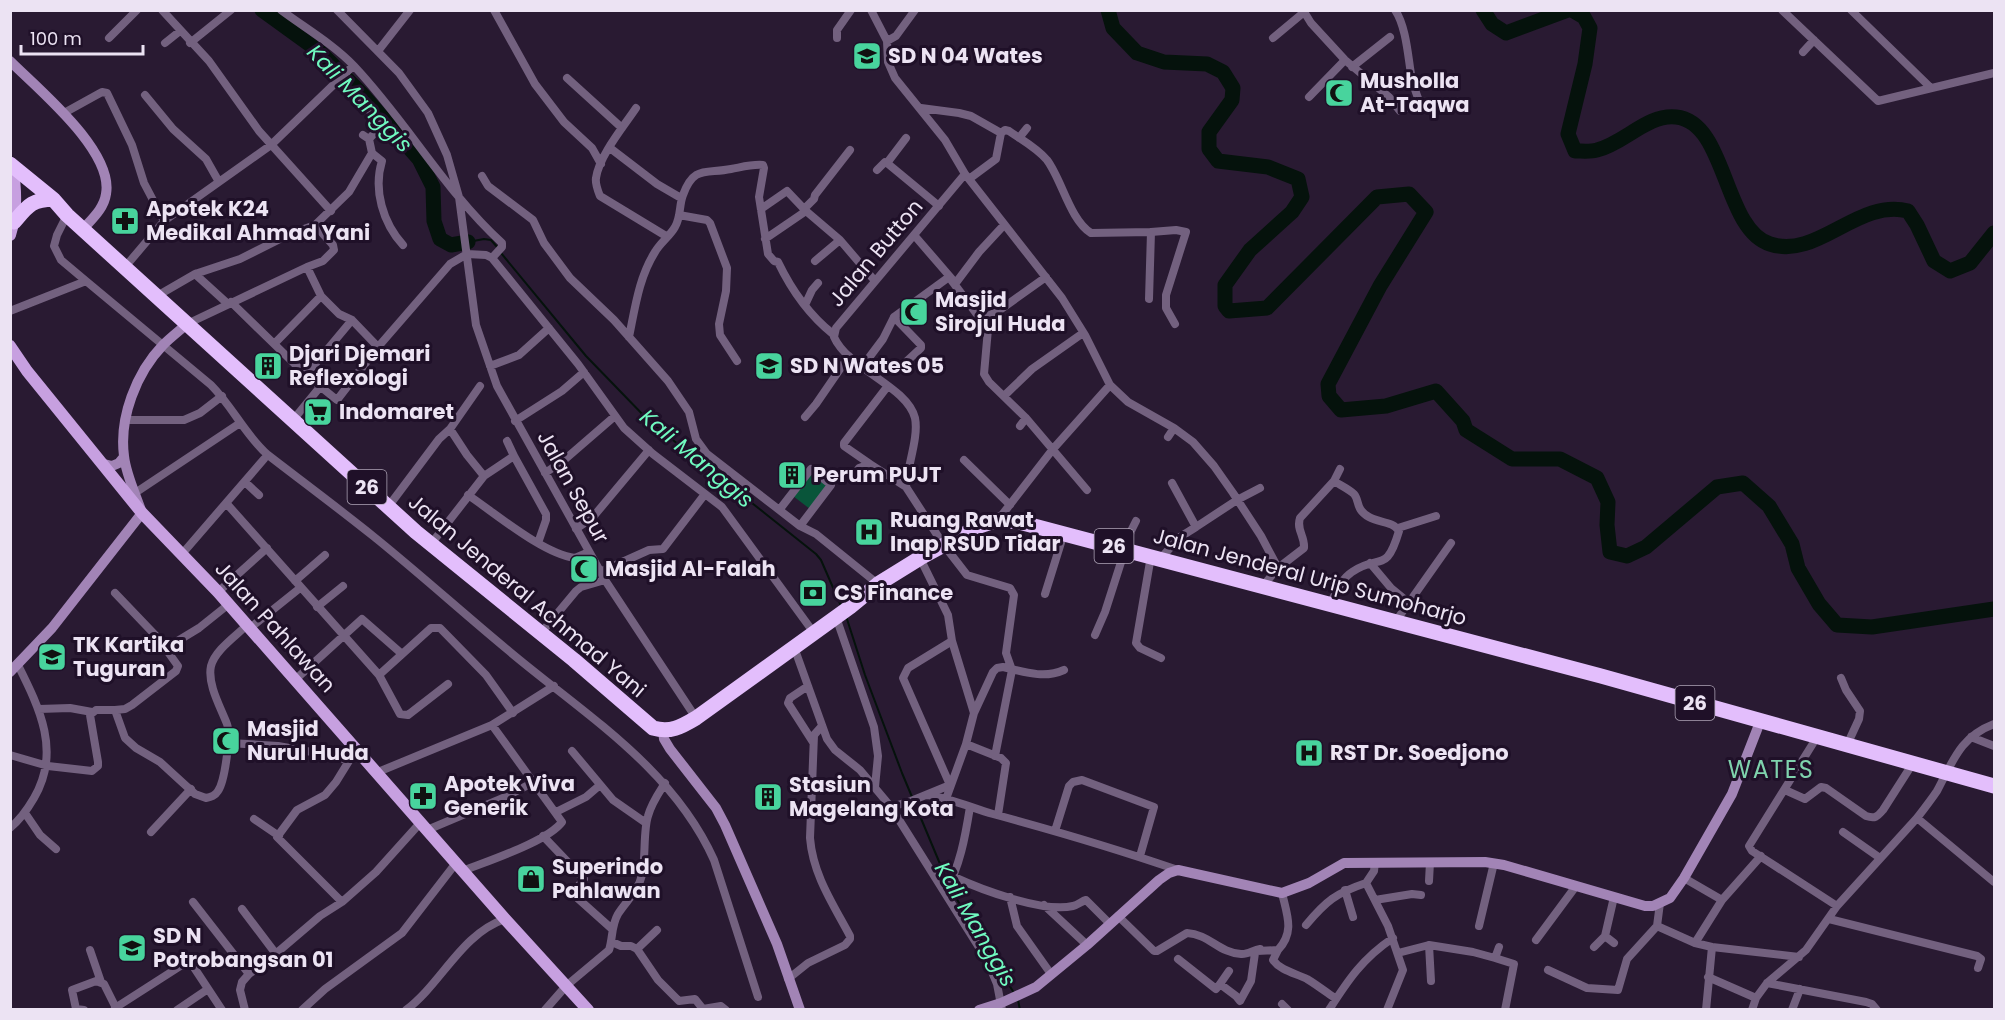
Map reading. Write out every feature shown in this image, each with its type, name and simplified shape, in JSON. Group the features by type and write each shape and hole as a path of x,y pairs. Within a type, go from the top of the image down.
{"highway":[{"name":"26","path":"11,164 84,228"},
{"path":"12,229 30,203 53,200"},
{"name":"Jalan Jenderal Achmad Yani","path":"84,228 388,507 643,721 663,731"},
{"name":"Jalan Jenderal Urip Sumoharjo","path":"663,731 678,728 696,718 878,584 944,544 977,527 998,520 1019,522 1064,533 1396,621 1995,786"}],"main road":[{"path":"11,164 15,183 12,229"},
{"name":"Jalan Pahlawan","path":"10,346 27,371 142,513 249,626 505,919 588,1010"}],"street":[{"path":"109,38 137,10"},
{"path":"190,43 231,10"},
{"path":"281,10 329,45 400,121 459,197 502,243 496,255"},
{"name":"Jalan Sepur","path":"337,10 399,73 428,113 447,155 459,197 476,325 497,386 600,572 696,718"},
{"path":"378,51 410,10"},
{"path":"494,10 548,103 564,122 592,148 601,164"},
{"path":"837,38 837,30 851,10"},
{"path":"871,10 887,41 888,62 892,72 945,140 967,176 1062,298 1110,385 1128,402 1174,428 1193,442 1214,466 1237,500 1261,536 1278,568"},
{"path":"887,41 896,36 915,10"},
{"path":"1273,38 1303,12 1345,60 1389,97 1400,111 1419,101 1411,76 1408,51 1395,10"},
{"path":"1782,10 1878,100 1995,73"},
{"path":"1851,10 1931,88"},
{"path":"163,11 209,61 259,131 331,211"},
{"path":"165,43 180,31"},
{"path":"1352,67 1390,37"},
{"path":"1803,52 1814,40"},
{"path":"1309,97 1345,60"},
{"path":"10,61 64,113 96,153 106,181 107,192 103,204 84,228"},
{"path":"125,267 164,221 271,145 352,67"},
{"path":"567,78 622,128"},
{"path":"340,80 382,123 366,137 372,153 381,162 377,176 385,221 403,245"},
{"path":"64,113 102,92 106,93 132,145 144,183 164,221"},
{"path":"145,94 173,129 206,159 219,182"},
{"path":"636,108 601,164 596,178 600,196 666,236"},
{"path":"921,108 971,116 1000,133 1005,130 1009,131 1019,138 1045,158 1085,229 1091,232 1176,230 1186,232 1166,295 1166,308 1175,324"},
{"path":"1019,138 1027,128"},
{"name":"Jalan Button","path":"906,487 915,417 906,404 849,356 833,334 939,206 967,176 996,159 1000,133"},
{"path":"877,170 885,162 887,163 906,138"},
{"path":"592,148 609,150 681,198"},
{"path":"765,239 805,210 850,150"},
{"path":"157,296 195,274 240,258 290,234 315,225 349,192 372,153"},
{"path":"887,163 939,206"},
{"path":"629,337 638,293 645,274 654,253 675,227 680,214 681,198 693,178 702,171 759,165 763,165 764,168 760,192 761,209 770,257 778,262 786,278 817,320 833,334"},
{"path":"482,176 488,186 533,220 544,243 570,278 629,337 668,381 689,412 696,439 707,454 801,526 816,534 878,584"},
{"path":"761,209 787,191 840,240 875,281"},
{"path":"680,214 707,220 718,243 728,275 719,330 723,342 737,362"},
{"path":"67,215 54,246 62,260 222,396 255,443 268,455 373,536 511,653 619,738 665,783 708,846 758,997"},
{"path":"10,828 25,813 42,785 48,766 39,709 14,669 52,628 142,513 123,457 123,433 138,381 163,345 187,324 323,261 334,250 333,245 315,225"},
{"path":"954,281 1004,225"},
{"path":"1149,299 1151,232"},
{"path":"914,235 954,281 989,334 983,367 989,382 1026,418 1087,490"},
{"path":"814,261 840,240"},
{"path":"195,274 306,375 337,400 378,347 450,264 465,251 496,255"},
{"path":"496,255 624,428 722,507 814,633"},
{"path":"307,267 321,296 339,314 352,320 378,347"},
{"path":"981,320 997,312 1046,277"},
{"path":"862,367 883,339 894,317 947,278 954,281"},
{"path":"10,311 86,281"},
{"path":"805,305 818,283"},
{"path":"274,344 321,296"},
{"path":"894,317 921,345 921,348 907,361"},
{"path":"306,375 352,320"},
{"path":"490,366 519,355 549,328"},
{"path":"1004,396 1032,369 1083,333"},
{"path":"805,417 849,356"},
{"path":"515,421 562,391 584,372"},
{"path":"998,520 1053,448 1110,385"},
{"path":"388,507 439,439 450,429 480,386"},
{"path":"293,420 320,387"},
{"path":"887,387 844,446 906,487 967,575 1010,588 1014,595 1006,653 1012,670 995,756"},
{"path":"126,420 184,420 200,413 222,396"},
{"path":"545,473 563,461 615,416"},
{"path":"1020,426 1026,418"},
{"path":"135,493 240,423"},
{"path":"1168,437 1174,428"},
{"path":"450,429 484,476"},
{"path":"507,441 546,514 538,543"},
{"path":"576,529 592,517 649,450"},
{"path":"431,544 484,476 514,456"},
{"path":"104,464 112,466 119,463 123,457"},
{"path":"182,554 264,459"},
{"path":"964,460 1010,505"},
{"path":"853,475 859,468 870,464"},
{"path":"1262,586 1278,568 1304,548 1299,531 1300,518 1334,481 1340,469"},
{"path":"780,509 811,470 831,485 801,526"},
{"path":"1334,481 1354,495 1358,508 1366,516 1398,528 1436,516"},
{"path":"245,482 259,495"},
{"path":"1172,483 1196,526"},
{"path":"1161,658 1140,648 1136,639 1156,557 1196,526 1260,488"},
{"path":"600,572 649,550 663,549 705,494"},
{"path":"468,495 538,543 572,558 589,552"},
{"path":"227,504 379,675 400,714 408,716 448,684"},
{"path":"1095,635 1136,521"},
{"path":"1330,604 1338,588 1351,572 1370,563 1385,560 1390,555 1398,528"},
{"path":"1045,594 1064,533"},
{"path":"1396,621 1451,543"},
{"path":"218,592 267,548"},
{"path":"115,710 125,738 136,748 160,762 195,794 206,798 214,795 219,790 225,773 226,752 230,743 228,725 219,707 210,675 214,659 297,585 325,555"},
{"path":"920,558 948,615 952,641 974,713"},
{"path":"1370,563 1391,588 1408,602"},
{"path":"540,633 576,591 581,587 605,580"},
{"path":"317,607 343,586"},
{"path":"39,709 70,708 92,712 125,709 176,671 178,666 166,648 115,593"},
{"path":"166,648 199,628 229,604"},
{"path":"841,613 874,727 879,756 875,787"},
{"path":"296,679 362,619 402,654"},
{"path":"379,675 431,628 440,628 486,675 513,713"},
{"path":"950,785 903,678 908,668 952,641"},
{"path":"794,647 822,726 835,750 860,770 875,787 949,886 987,960 1005,1004"},
{"path":"946,799 966,744 974,713 993,672 997,668 1003,668 1054,675 1064,670"},
{"path":"1841,678 1860,711 1859,719 1847,745"},
{"path":"378,771 492,725 554,686"},
{"path":"808,686 790,698 788,702 814,743"},
{"path":"10,756 48,766 88,771 98,765 90,715 92,712"},
{"path":"926,795 1140,856 1178,870 1282,893 1309,883 1344,863 1494,863 1645,906 1670,898 1684,878 1732,794 1760,722"},
{"path":"1752,1010 1756,998 1767,983 1799,957 1837,906 1917,818 1937,790 1959,750 1971,737 1995,724"},
{"path":"302,1010 325,988 402,933 460,867 543,836 561,825 561,818 492,725"},
{"path":"788,979 808,963 845,945 850,939 822,885 810,838 814,735 822,726"},
{"path":"663,731 664,739 670,749 716,808 726,825 748,874 800,1010"},
{"path":"1817,737 1749,844 1752,850 1837,906"},
{"path":"1971,737 1995,746"},
{"path":"230,743 278,746 340,757 348,762"},
{"path":"966,744 995,756 1004,761 1006,765 998,815"},
{"path":"342,902 277,837 297,810 325,795 357,748"},
{"path":"572,751 613,800 646,823"},
{"path":"1785,790 1805,799 1816,790 1826,788 1866,816 1873,818 1878,816 1912,763"},
{"path":"1054,831 1069,786 1082,780 1154,807 1140,856"},
{"path":"245,1010 240,990 242,982 249,974 320,916 342,902 424,826 503,798 534,782"},
{"path":"545,1010 566,986 609,950 617,915 638,888 642,875 646,823 653,802 665,783"},
{"path":"556,812 586,797 600,785"},
{"path":"891,807 950,785"},
{"path":"151,832 191,789"},
{"path":"949,886 963,851 970,807"},
{"path":"25,813 40,835 56,849"},
{"path":"1917,818 1995,882"},
{"path":"254,819 279,836"},
{"path":"1843,832 1880,858"},
{"path":"543,836 584,879 574,891 574,895 612,930"},
{"path":"1695,943 1722,900 1761,856"},
{"path":"1306,925 1324,903 1345,890 1366,883 1374,871 1375,862"},
{"path":"1429,881 1430,862"},
{"path":"1479,926 1494,863"},
{"path":"979,1010 1005,1004 1036,987 1159,880 1178,870"},
{"path":"1684,878 1722,900"},
{"path":"1366,883 1393,938 1403,970 1387,1010"},
{"path":"949,886 985,891 1044,905 1074,906 1086,900 1154,951 1187,933 1207,938 1220,949 1244,955 1256,949 1278,949"},
{"path":"1536,940 1576,886"},
{"path":"1345,890 1353,917"},
{"path":"1282,893 1289,930 1286,940 1278,949 1273,960 1290,973 1305,978 1336,999"},
{"path":"1375,900 1412,894 1421,895"},
{"path":"1010,897 1017,926 1051,974"},
{"path":"1594,947 1605,936 1614,897"},
{"path":"193,902 249,974"},
{"path":"1548,970 1587,988 1618,990 1627,960 1658,926 1660,903"},
{"path":"1044,905 1087,945"},
{"path":"242,909 276,954"},
{"path":"406,1010 434,983 472,939 492,924 505,919"},
{"path":"1829,919 1977,956 1981,959 1978,968"},
{"path":"1658,926 1695,943 1712,947 1799,957"},
{"path":"637,949 657,930"},
{"path":"1605,936 1614,943"},
{"path":"1329,1010 1359,966 1393,938"},
{"path":"612,942 637,949 658,980 679,1001 695,999 702,1009 721,1006 726,1010"},
{"path":"1398,953 1429,945 1473,952 1514,964 1505,1010"},
{"path":"1429,945 1431,981"},
{"path":"1495,958 1499,947"},
{"path":"1706,1010 1712,947"},
{"path":"1220,984 1240,1000 1251,981 1257,951 1278,949"},
{"path":"90,950 100,982"},
{"path":"1234,957 1254,959"},
{"path":"1178,959 1216,989 1229,971"},
{"path":"84,1010 76,1009 72,990 96,981 100,982 104,984 116,1009 182,965 193,966 222,1010"},
{"path":"1708,977 1756,998"},
{"path":"1767,983 1866,1002 1872,1004 1877,1010"},
{"path":"177,1010 208,989"},
{"path":"1792,1010 1800,989"}],"green space":[{"path":"811,473 828,486 810,509 793,496"}],"waterway":[{"name":"Kali Manggis","path":"262,10 320,52 361,93 419,159 433,187 434,221 440,239 451,245 468,242"},
{"path":"1108,10 1113,28 1137,53 1164,62 1207,64 1223,72 1233,88 1232,100 1209,132 1209,149 1218,161 1268,167 1298,179 1302,197 1292,212 1250,250 1225,285 1225,306 1229,311 1267,308 1377,197 1409,194 1426,212 1380,286 1328,384 1329,396 1341,410 1386,406 1436,391 1463,421 1466,430 1512,459 1560,459 1597,478 1608,502 1607,525 1610,552 1627,556 1646,547 1717,487 1743,483 1769,506 1792,544 1798,568 1819,604 1837,625 1872,627 1994,609"},
{"path":"1483,10 1492,24 1506,33 1568,10"},
{"path":"1572,10 1584,17 1590,28 1585,64 1568,134 1575,151 1597,150 1646,124 1665,117 1676,117 1693,123 1706,137 1716,155 1743,219 1755,234 1770,244 1787,247 1804,244 1872,213 1890,209 1908,211 1934,261 1950,271 1970,263 1994,233"},
{"name":"Kali Manggis","path":"468,242 491,240 498,248"},
{"name":"Kali Manggis","path":"501,253 586,356 649,421 816,554 821,560 841,606"},
{"name":"Kali Manggis","path":"846,616 865,675 902,773 948,883"},
{"name":"Kali Manggis","path":"950,888 1014,993"},
{"name":"Kali Manggis","path":"1018,1000 1020,1010"}],"place":[{"name":"SD N 04 Wates","path":"867,56"},
{"name":"Musholla At-Taqwa","path":"1339,93"},
{"name":"Apotek K24 Medikal Ahmad Yani","path":"125,221"},
{"name":"Masjid Sirojul Huda","path":"914,312"},
{"name":"Djari Djemari Reflexologi","path":"268,366"},
{"name":"SD N Wates 05","path":"769,366"},
{"name":"Indomaret","path":"318,412"},
{"name":"Perum PUJT","path":"792,475"},
{"name":"Ruang Rawat Inap RSUD Tidar","path":"869,532"},
{"name":"Masjid Al-Falah","path":"584,569"},
{"name":"CS Finance","path":"813,593"},
{"name":"TK Kartika Tuguran","path":"52,657"},
{"name":"Masjid Nurul Huda","path":"226,741"},
{"name":"RST Dr. Soedjono","path":"1309,753"},
{"name":"Apotek Viva Generik","path":"423,796"},
{"name":"Stasiun Magelang Kota","path":"768,797"},
{"name":"Superindo Pahlawan","path":"531,879"},
{"name":"SD N Potrobangsan 01","path":"132,948"}],"district":[{"name":"WATES","path":"1771,770"}]}
